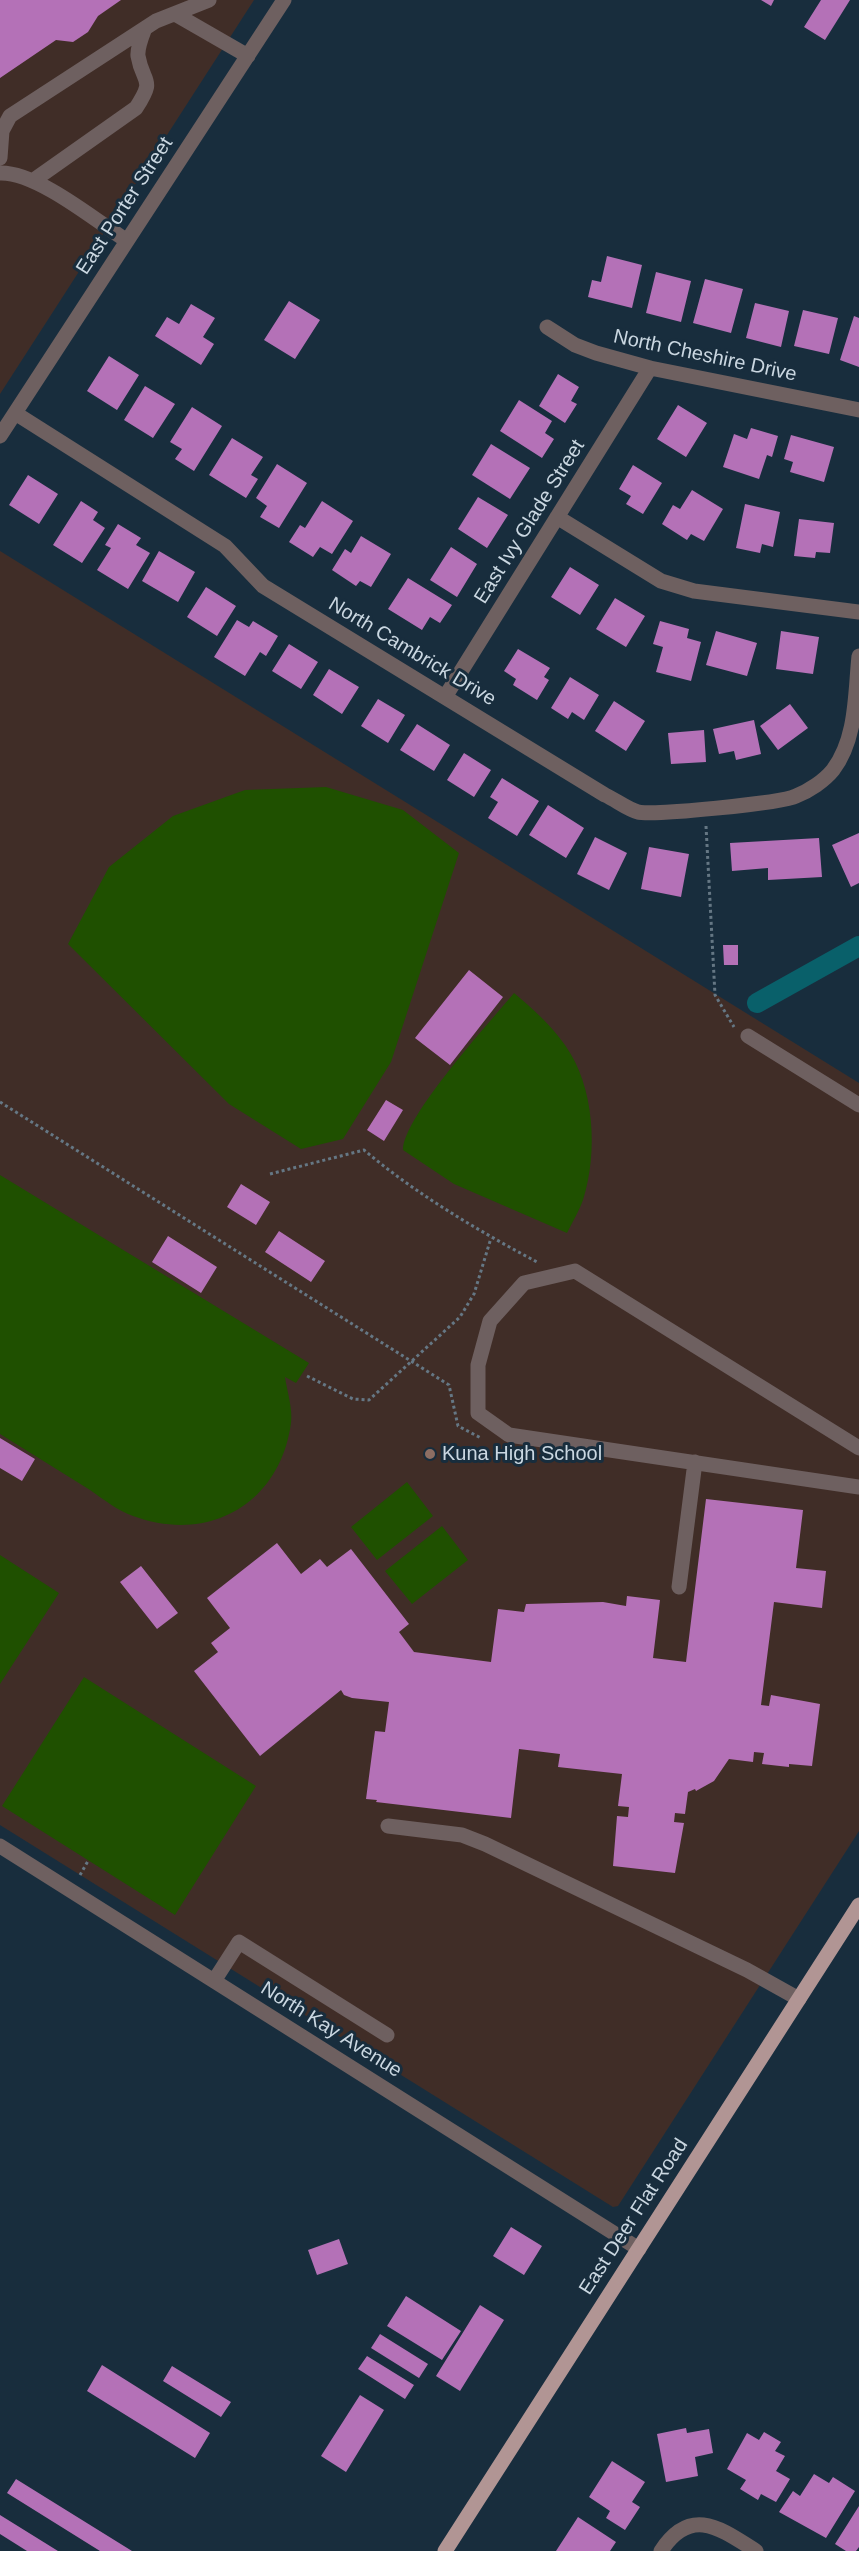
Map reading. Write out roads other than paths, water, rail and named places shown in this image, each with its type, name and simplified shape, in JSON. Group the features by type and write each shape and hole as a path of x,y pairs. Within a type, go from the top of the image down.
{"main road":[{"name":"East Deer Flat Road","path":"444,2551 859,1905"}],"street":[{"path":"175,14 186,0"},
{"path":"0,158 2,131 10,116 145,28 209,0"},
{"name":"East Porter Street","path":"0,436 284,0"},
{"path":"175,14 248,56"},
{"path":"34,180 136,108 145,95 148,80 138,54 145,28"},
{"path":"0,173 10,173 34,180 127,241"},
{"name":"North Cheshire Drive","path":"547,327 574,345 650,368 859,410"},
{"name":"East Ivy Glade Street","path":"445,697 650,368"},
{"name":"North Cambrick Drive","path":"15,413 225,546 263,586 605,795 639,813 717,808 795,797 821,782 833,770 850,733 859,656"},
{"path":"557,517 661,581 694,591 859,612"},
{"path":"742,1033 859,1105"},
{"path":"859,1448 575,1271 524,1283 490,1321 478,1365 478,1413 510,1435 859,1486"},
{"path":"679,1587 695,1462"},
{"path":"388,1826 462,1835 485,1844 747,1970 799,1999"},
{"name":"North Kay Avenue","path":"0,1846 639,2249"},
{"path":"214,1981 239,1942 387,2035"},
{"path":"661,2551 678,2532 690,2525 703,2524 718,2528 756,2551"}],"waterway":[{"path":"757,1003 859,946"}],"place":[{"name":"Kuna High School","path":"430,1454"}]}
